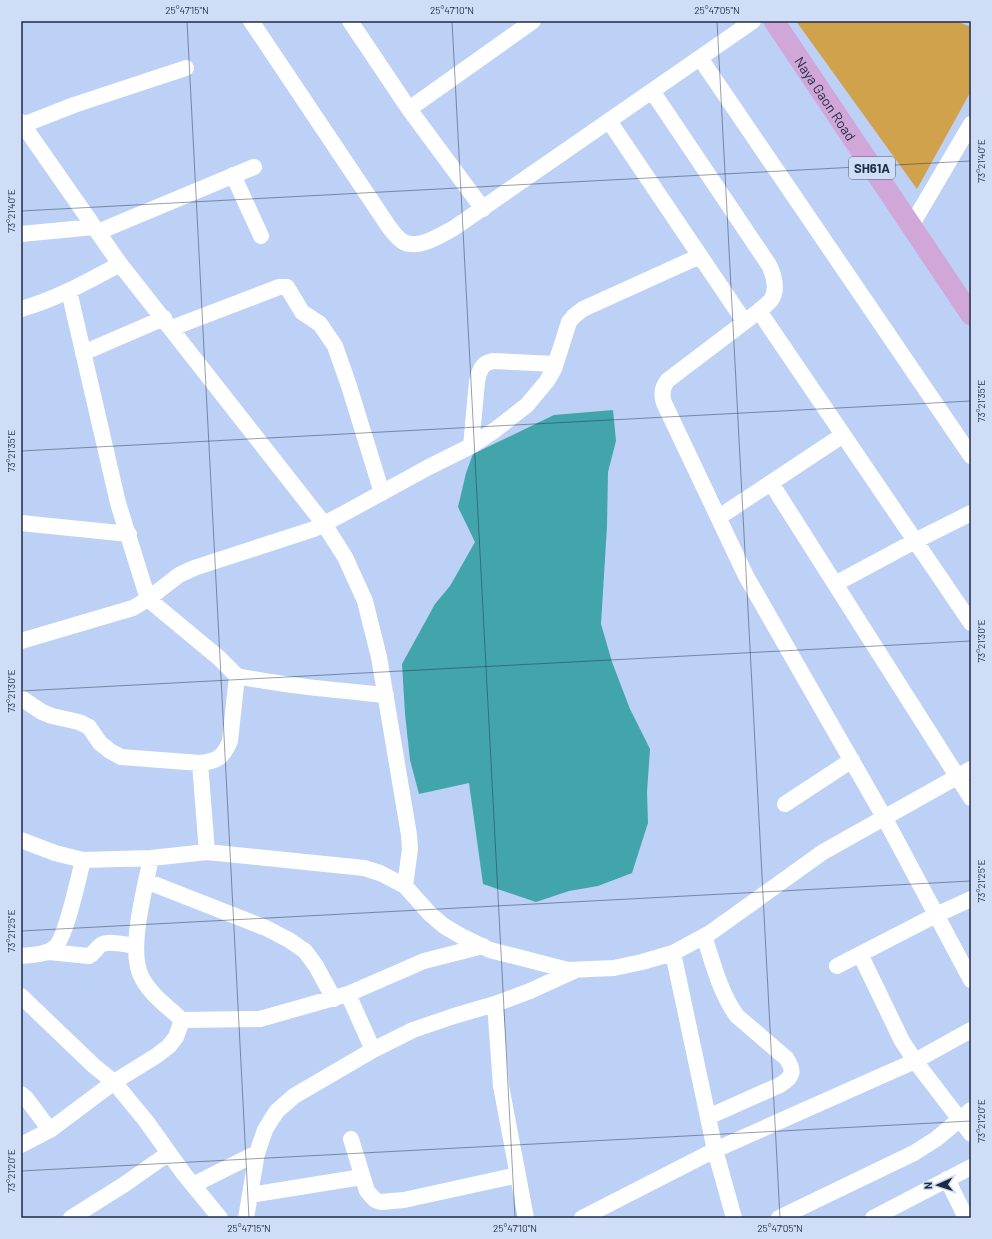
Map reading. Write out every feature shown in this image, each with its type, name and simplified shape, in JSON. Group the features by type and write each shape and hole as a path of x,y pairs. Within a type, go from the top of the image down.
{"main road":[{"name":"Naya Gaon Road","path":"774,21 911,226 970,310"}],"street":[{"path":"251,21 389,228 403,242 414,244 428,242 454,228 483,209 753,21"},
{"path":"350,21 409,109 483,209"},
{"path":"409,109 533,21"},
{"path":"700,58 971,456"},
{"path":"186,68 22,124 120,264 168,323 324,524 345,557 365,601 379,657 410,835 410,849 405,886"},
{"path":"652,91 769,265 773,273 774,283 772,300 759,312 744,321 668,380 662,390 662,398 746,576 884,817 971,980"},
{"path":"609,121 744,321"},
{"path":"911,226 971,124"},
{"path":"21,234 96,229 254,167"},
{"path":"233,176 261,236"},
{"path":"21,641 128,610 141,604 179,576 194,568 314,529 471,446 495,430 528,404 539,392 547,381 555,364 567,327 574,316 583,309 700,256"},
{"path":"21,309 69,292 120,264"},
{"path":"83,353 168,323 279,287 287,287 302,312 320,324 335,346 382,493"},
{"path":"69,292 118,503 129,534 148,599 219,658 237,676 264,682 386,696"},
{"path":"759,312 971,623"},
{"path":"471,446 477,382 482,366 493,361 555,364"},
{"path":"719,517 843,435"},
{"path":"771,483 971,798"},
{"path":"835,584 971,513"},
{"path":"21,523 129,534"},
{"path":"21,698 42,712 52,716 79,722 88,727 100,744 121,757 200,763 211,762 219,758 226,751 230,741 237,676"},
{"path":"785,804 852,760"},
{"path":"200,763 207,852"},
{"path":"21,840 55,853 83,860 151,858 207,852 364,868 380,873 405,886 430,914 444,926 490,950 568,970 614,968 673,953 704,936 823,852 956,776 971,769"},
{"path":"151,858 136,935 136,961 142,978 150,990 182,1020 260,1019 341,996 424,960 483,946"},
{"path":"49,952 56,948 60,942 83,860"},
{"path":"146,881 266,928 289,940 305,951 341,996 373,1050"},
{"path":"837,966 936,914 971,899"},
{"path":"704,936 722,988 732,1009 737,1016 786,1058 791,1064 792,1069 792,1075 788,1081 708,1117"},
{"path":"21,956 49,952 89,956 92,955 99,945 107,942 136,946"},
{"path":"673,953 715,1150 734,1218"},
{"path":"860,954 902,1041 915,1061 965,1115 971,1134"},
{"path":"246,1218 257,1153 265,1130 270,1120 294,1096 373,1050 413,1030 495,1004 530,991 576,970"},
{"path":"21,996 94,1066 114,1082 146,1120 193,1185 220,1218"},
{"path":"495,1004 501,1086 526,1218"},
{"path":"21,1145 50,1130 114,1082 156,1056 169,1046 176,1037 182,1020"},
{"path":"582,1218 715,1150 915,1061 971,1030"},
{"path":"21,1094 26,1098 50,1130"},
{"path":"779,1218 914,1153 936,1139 965,1115"},
{"path":"351,1139 362,1177 371,1196 375,1200 381,1202 404,1200 518,1175"},
{"path":"71,1218 125,1184 169,1153"},
{"path":"193,1185 257,1153"},
{"path":"873,1218 971,1167"},
{"path":"250,1195 362,1177"},
{"path":"947,1179 966,1218"}],"shaded area":[{"path":"796,21 956,21 971,27 971,91 917,189"},
{"path":"613,410 616,441 608,472 607,526 601,624 612,662 630,709 650,749 647,792 648,823 632,873 598,886 569,891 536,902 483,884 469,783 419,794 410,760 402,664 435,604 450,586 475,542 458,507 466,473 473,454 554,415"}]}
